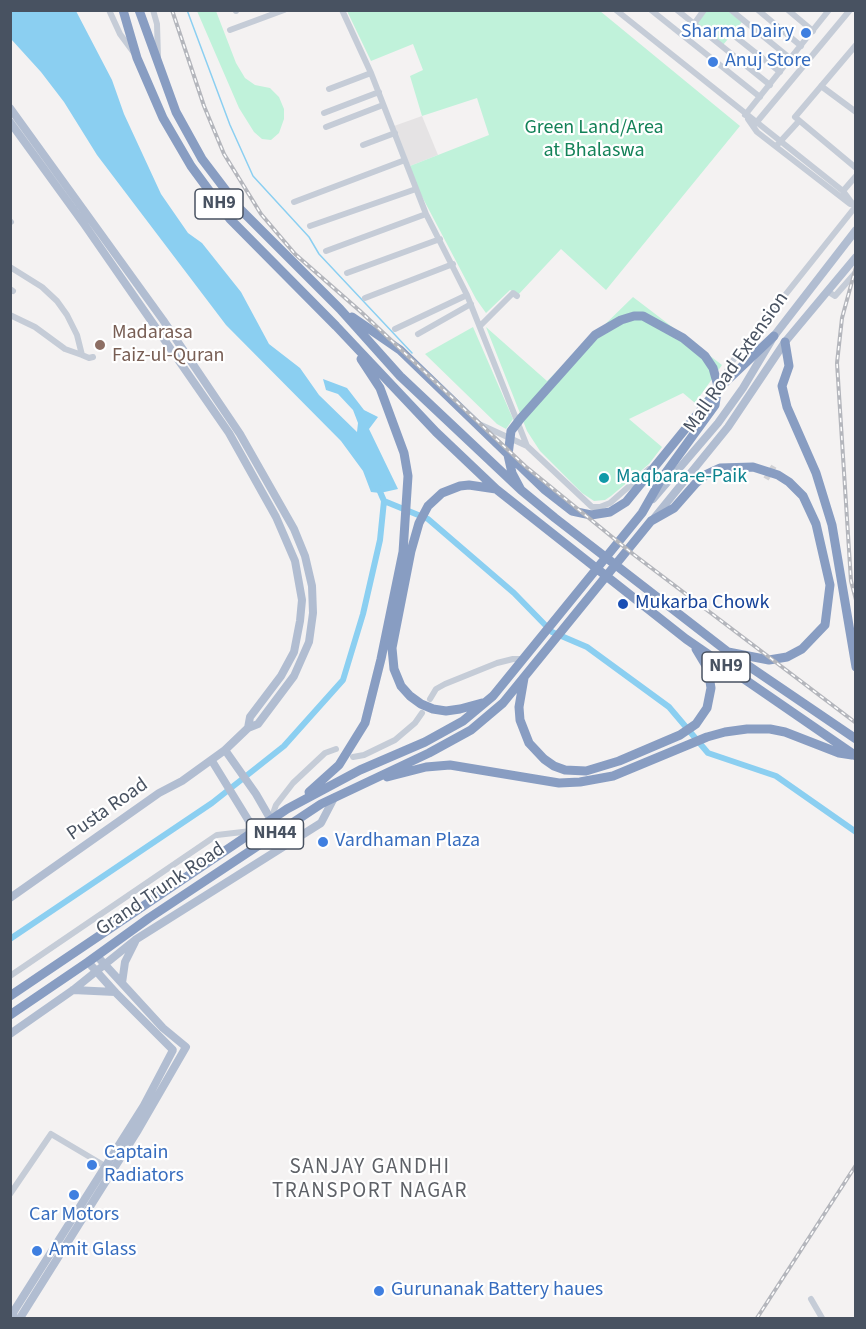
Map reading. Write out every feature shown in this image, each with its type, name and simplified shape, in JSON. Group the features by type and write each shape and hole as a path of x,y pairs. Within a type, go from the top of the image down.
{"highway":[{"path":"123,10 138,58"},
{"name":"NH9","path":"139,10 176,112 202,159 240,209 340,309"},
{"name":"NH9","path":"138,58 163,118 191,166 224,210 336,326"},
{"path":"340,309 400,376 521,490"},
{"path":"340,309 400,350 545,490 567,507 585,515 604,514 621,506 717,390 774,336"},
{"path":"521,490 512,473 508,455 509,437 516,424 595,335 621,320 634,315 643,316 654,320 694,345 709,362 718,386 715,405 662,478 642,513"},
{"path":"336,326 436,432 495,489"},
{"path":"297,803 339,765 365,723 403,552 408,476 404,453 380,388 336,326"},
{"path":"785,342 789,366 782,386 787,407 816,473 832,525 855,667"},
{"path":"651,521 674,508 696,483 707,474 720,468 753,467 778,475 803,496 816,524 830,585 825,625 802,649 787,657 769,660 728,652"},
{"path":"486,702 446,711 433,709 410,696 401,686 394,669 393,635 411,551 419,523 428,506 442,493 460,486 495,489"},
{"name":"NH9","path":"495,489 686,639 855,756"},
{"name":"NH9","path":"521,490 728,652"},
{"name":"NH44","path":"526,655 642,513"},
{"name":"Grand Trunk Road","path":"10,1015 88,962 101,960 149,918 321,804 471,730 503,703 651,521"},
{"path":"525,675 519,707 520,720 529,743 544,759 566,770 586,771 643,751 696,724 706,708 711,688 708,669 698,652 686,639"},
{"path":"728,652 855,739"},
{"name":"Grand Trunk Road","path":"10,996 297,803 360,770 463,722 486,702 526,655"},
{"path":"365,783 426,767 450,765 559,783 580,782 613,776 707,737 725,732 770,729 785,732 839,753 855,756"}],"main road":[{"name":"Pusta Road","path":"10,108 163,320 240,434 294,529 305,556 312,586 313,613 309,642 294,676 258,724 248,728 212,761 159,794 10,898"},
{"path":"10,122 229,433 276,517 295,561 302,600 294,652 281,676 250,717 248,728"},
{"name":"Mall Road Extension","path":"642,513 718,423 743,388 774,336 855,230"},
{"name":"Mall Road Extension","path":"651,521 728,427 785,342 831,293 855,257"},
{"path":"225,750 271,820"},
{"path":"212,761 255,831"},
{"path":"10,1034 73,990 95,971 101,960 321,822 334,798"},
{"path":"122,983 125,962 135,940"},
{"path":"12,1318 14,1311 165,1085 186,1047 178,1042 101,960"},
{"path":"88,962 115,992 173,1050 181,1055"},
{"path":"73,990 115,992"},
{"path":"20,1318 109,1167 178,1042"}],"street":[{"path":"109,10 120,34 138,58"},
{"path":"153,10 157,24 159,67"},
{"path":"230,30 284,10"},
{"path":"342,10 379,92 426,214 471,304 527,446"},
{"path":"616,10 756,123 838,197 855,207"},
{"path":"624,16 629,10"},
{"path":"651,10 760,98"},
{"path":"677,10 770,85"},
{"path":"731,10 791,59"},
{"path":"758,10 801,46"},
{"path":"788,10 813,31"},
{"path":"816,10 824,17"},
{"path":"745,115 829,10"},
{"path":"756,123 850,10"},
{"path":"694,24 704,11"},
{"path":"732,34 780,72"},
{"path":"855,45 795,117 855,168"},
{"path":"849,53 855,58"},
{"path":"329,89 371,73"},
{"path":"821,86 855,112"},
{"path":"324,113 379,92"},
{"path":"326,127 383,105"},
{"path":"745,115 757,132 778,144 843,191 855,207"},
{"path":"778,144 799,121"},
{"path":"363,145 395,133"},
{"path":"294,202 405,160"},
{"path":"843,191 855,176"},
{"path":"310,226 416,189"},
{"path":"717,390 731,363 855,207"},
{"path":"326,251 426,214"},
{"path":"347,273 440,239"},
{"path":"364,298 453,264"},
{"path":"11,267 42,287 62,307 79,338 82,355"},
{"path":"831,293 855,272"},
{"path":"480,326 513,293 517,296"},
{"path":"395,329 467,295"},
{"path":"418,334 471,304"},
{"path":"10,315 35,327 65,349 89,358 93,357"},
{"path":"473,421 527,446 592,507 610,503 664,456"},
{"path":"430,699 436,689 445,684 497,663 526,655"},
{"path":"353,757 364,755 395,740 415,723 422,713"},
{"path":"271,820 276,805 293,783 325,753 336,749"},
{"path":"10,976 217,835 255,831"},
{"path":"10,1194 51,1134 109,1167"},
{"path":"811,1299 822,1318"}],"shaded area":[{"path":"422,116 438,155 410,166 394,126"}],"green space":[{"path":"707,10 728,11 742,22 723,45 697,23"},
{"path":"197,11 216,11 236,63 245,78 255,85 270,88 279,97 284,109 284,119 279,133 271,140 262,139 254,132 239,108"},
{"name":"Green Land/Area at Bhalaswa","path":"347,11 600,11 740,126 606,290 561,249 518,295 510,290 486,313 476,299 418,189 410,166 489,135 477,98 422,116 410,76 423,70 413,44 371,61"},
{"path":"633,297 722,365 695,403 683,393 629,419 662,447 649,464 611,496 605,500 594,501 582,493 540,451 527,431 486,327 547,381"},
{"path":"473,327 513,419 506,429 497,424 425,354"}],"water":[{"path":"11,10 76,11 112,80 124,114 161,194 188,233 202,243 241,292 269,344 300,368 319,395 357,432 358,423 353,410 338,394 326,390 323,379 347,388 364,410 378,417 369,429 398,489 380,493 371,492 363,471 341,441 226,325 97,155 64,102 11,39"}],"waterway":[{"path":"187,10 230,125 253,176 309,237 319,254 412,353"},
{"path":"378,487 384,501 428,519 514,593 552,632 587,647 669,707 708,753 776,776 856,832"},
{"path":"10,939 212,803 284,746 343,680 363,614 380,540 384,501"}],"tunnel":[{"path":"766,479 774,466"}],"railway":[{"path":"172,10 204,106 224,154 261,214 295,254 360,311 525,466 633,554 856,723"},
{"path":"856,267 842,318 837,363 851,581 856,600"},
{"path":"757,1318 856,1165"}],"place":[{"name":"Sharma Dairy","path":"806,33"},
{"name":"Anuj Store","path":"713,62"},
{"name":"Madarasa Faiz-ul-Quran","path":"100,345"},
{"name":"Maqbara-e-Paik","path":"604,478"},
{"name":"Mukarba Chowk","path":"623,604"},
{"name":"Vardhaman Plaza","path":"323,842"},
{"name":"Captain Radiators","path":"92,1165"},
{"name":"Car Motors","path":"74,1195"},
{"name":"Amit Glass","path":"37,1251"},
{"name":"Gurunanak Battery haues","path":"379,1291"}],"district":[{"name":"SANJAY GANDHI TRANSPORT NAGAR","path":"370,1180"}]}
